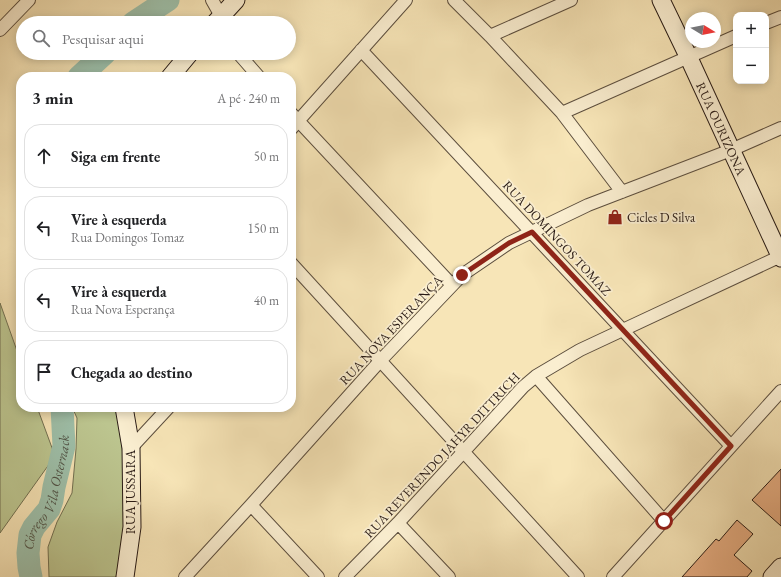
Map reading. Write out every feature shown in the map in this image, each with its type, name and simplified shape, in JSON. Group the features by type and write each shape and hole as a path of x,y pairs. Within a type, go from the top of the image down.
{"main road":[{"path":"221,16 236,0"},
{"name":"RUA OURIZONA","path":"661,0 781,257"},
{"path":"174,72 184,60"},
{"name":"RUA JUSSARA","path":"125,412 131,448 132,527 125,577"},
{"path":"772,577 781,567"}],"street":[{"path":"0,30 29,0"},
{"path":"212,0 217,16"},
{"path":"296,118 361,50 406,0"},
{"path":"454,0 562,113 622,192"},
{"path":"490,36 571,0"},
{"path":"769,22 781,17"},
{"path":"562,113 733,37"},
{"name":"RUA DOMINGOS TOMAZ","path":"361,50 731,446"},
{"path":"244,60 255,72"},
{"path":"296,124 452,285"},
{"name":"RUA NOVA ESPERANÇA","path":"185,577 380,362 462,275 509,243 588,205 730,150 781,128"},
{"name":"RUA REVERENDO JAHYR DITTRICH","path":"345,577 398,523 523,387 536,376 580,350 624,331 781,257"},
{"path":"296,272 578,577"},
{"path":"536,376 664,521"},
{"path":"613,577 781,391"},
{"path":"131,448 164,412"},
{"path":"251,505 318,577"},
{"path":"398,523 449,577"}],"green space":[{"path":"0,303 16,348 16,412 39,412 55,456 0,533"},
{"path":"74,412 118,412 124,463 125,540 116,577 49,577 48,547 57,522 72,493 77,418"}],"building":[{"path":"781,469 781,526 752,500"},
{"path":"737,520 753,534 734,555 752,571 747,577 682,577 716,539 719,541"}],"waterway":[{"name":"Córrego Vila Osternack","path":"144,16 168,0"},
{"name":"Córrego Vila Osternack","path":"84,72 97,60"},
{"name":"Córrego Vila Osternack","path":"31,577 28,553 30,535 34,527 49,509 52,500 64,446 62,412"}],"place":[{"name":"Cicles D Silva","path":"615,217"}],"route":[{"path":"462,275 509,243 532,232 731,446 664,521"}]}
